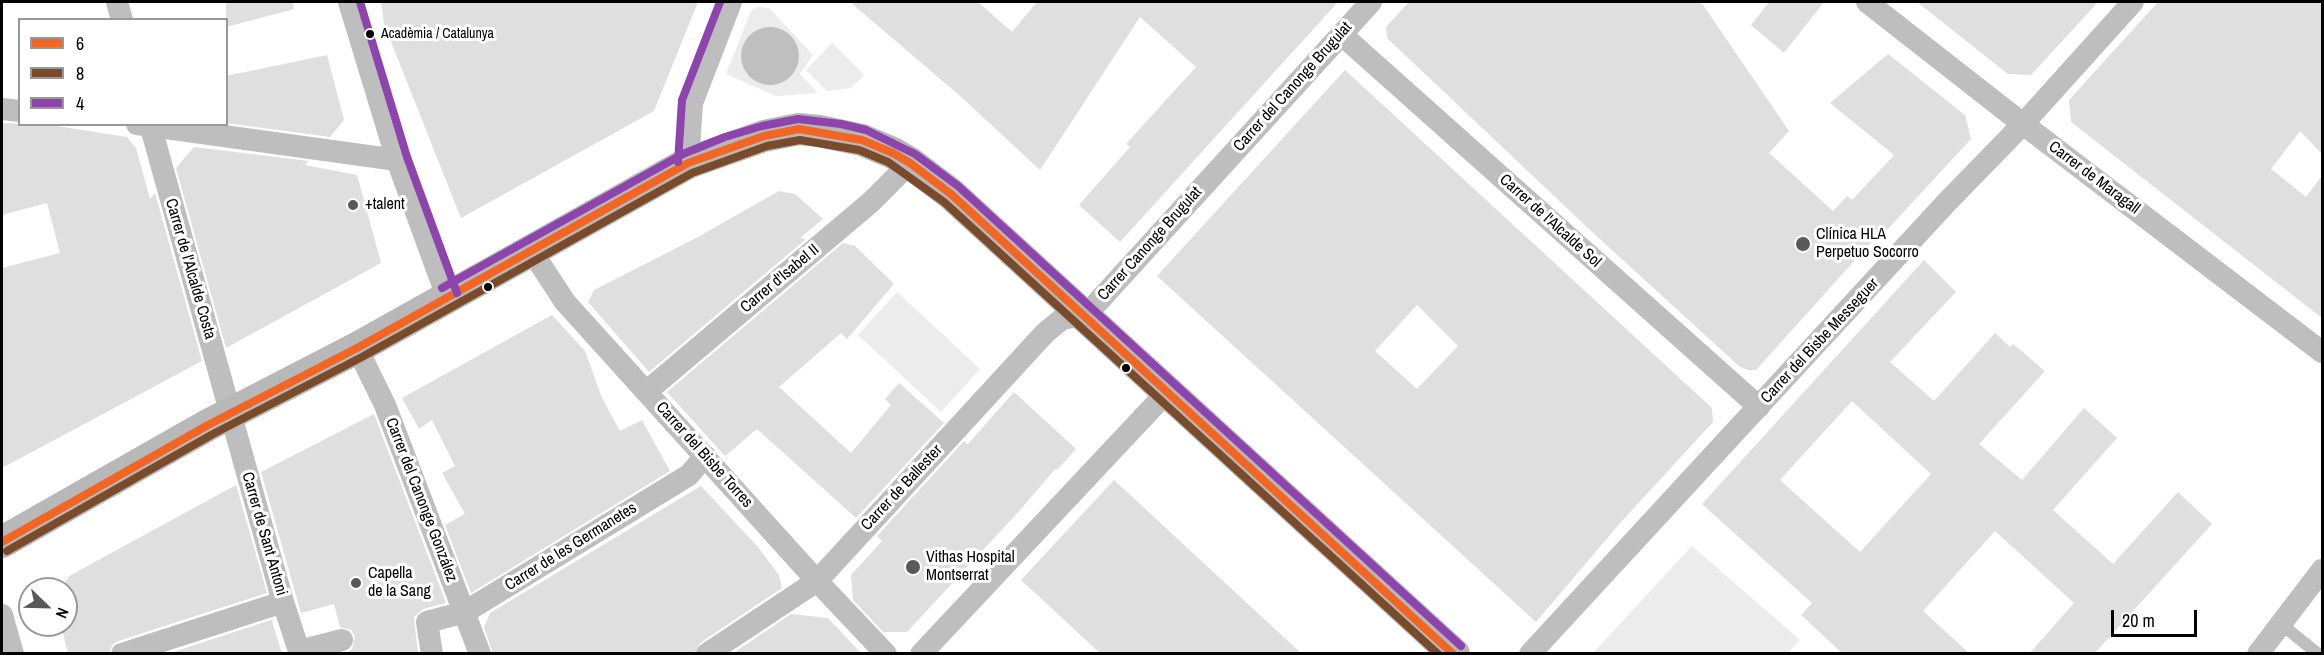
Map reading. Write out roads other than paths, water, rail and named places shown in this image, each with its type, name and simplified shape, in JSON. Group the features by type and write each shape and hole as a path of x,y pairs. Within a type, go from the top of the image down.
{"main road":[{"path":"2,543 230,413 357,348 688,163 764,136 799,129 840,134 862,140 910,163 951,194 1086,315 1454,654"}],"street":[{"path":"117,2 121,18"},
{"path":"349,2 397,160 447,297"},
{"path":"688,163 692,103 731,2"},
{"name":"Carrer del Canonge Brugulat","path":"1215,173 1371,2"},
{"name":"Carrer de Maragall","path":"1867,2 2322,352"},
{"name":"Carrer del Bisbe Messeguer","path":"1530,654 1947,202 2023,124 2133,2"},
{"name":"Carrer de l'Alcalde Sol","path":"1342,34 1760,407"},
{"path":"2,109 18,111"},
{"name":"Carrer de l'Alcalde Costa","path":"146,126 230,413"},
{"path":"153,126 397,160"},
{"name":"Carrer d'Isabel II","path":"646,392 871,202 910,163"},
{"name":"Carrer Canonge Brugulat","path":"1086,315 1215,173"},
{"name":"Carrer del Bisbe Torres","path":"531,250 565,302 886,654"},
{"name":"Carrer de Ballester","path":"707,654 817,581 1045,333 1062,319 1086,315"},
{"name":"Carrer del Canonge González","path":"357,348 385,405 480,654"},
{"path":"921,654 1168,391"},
{"name":"Carrer de Sant Antoni","path":"230,413 283,602 300,652"},
{"name":"Carrer de les Germanetes","path":"432,654 427,622 465,612 689,475 705,456"},
{"path":"2258,654 2322,570"},
{"path":"122,654 283,602"},
{"path":"2,615 14,654"},
{"path":"300,652 342,640"}],"lane":[{"path":"2281,624 2318,654"}],"place":[{"name":"Acadèmia / Catalunya","path":"370,34"},
{"name":"+talent","path":"353,205"},
{"name":"Clínica HLA Perpetuo Socorro","path":"1803,244"},
{"name":"Vithas Hospital Montserrat","path":"913,567"},
{"name":"Capella de la Sang","path":"356,583"}]}
